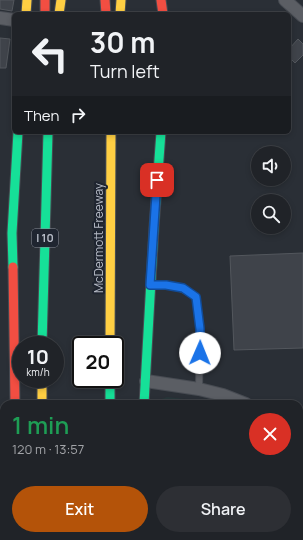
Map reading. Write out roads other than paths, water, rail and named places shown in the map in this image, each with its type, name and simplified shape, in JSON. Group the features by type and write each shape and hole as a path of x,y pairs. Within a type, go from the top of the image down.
{"main road":[{"path":"26,12 27,0"},
{"path":"45,0 45,12"},
{"path":"59,12 60,0"},
{"path":"105,0 106,12"},
{"path":"120,12 121,0"},
{"path":"161,0 163,12"},
{"path":"168,12 169,0"},
{"path":"15,400 6,232 18,134"},
{"name":"I 10","path":"42,336 48,134"},
{"name":"McDermott Freeway","path":"110,336 111,134"},
{"path":"144,400 150,285 161,134"},
{"path":"42,388 42,400"},
{"path":"110,388 110,400"}],"street":[{"path":"285,0 303,16"},
{"path":"0,18 12,20"},
{"path":"146,382 199,389 236,400"}],"lane":[{"path":"150,285 166,285 183,288 196,297 200,329 199,389"}]}
